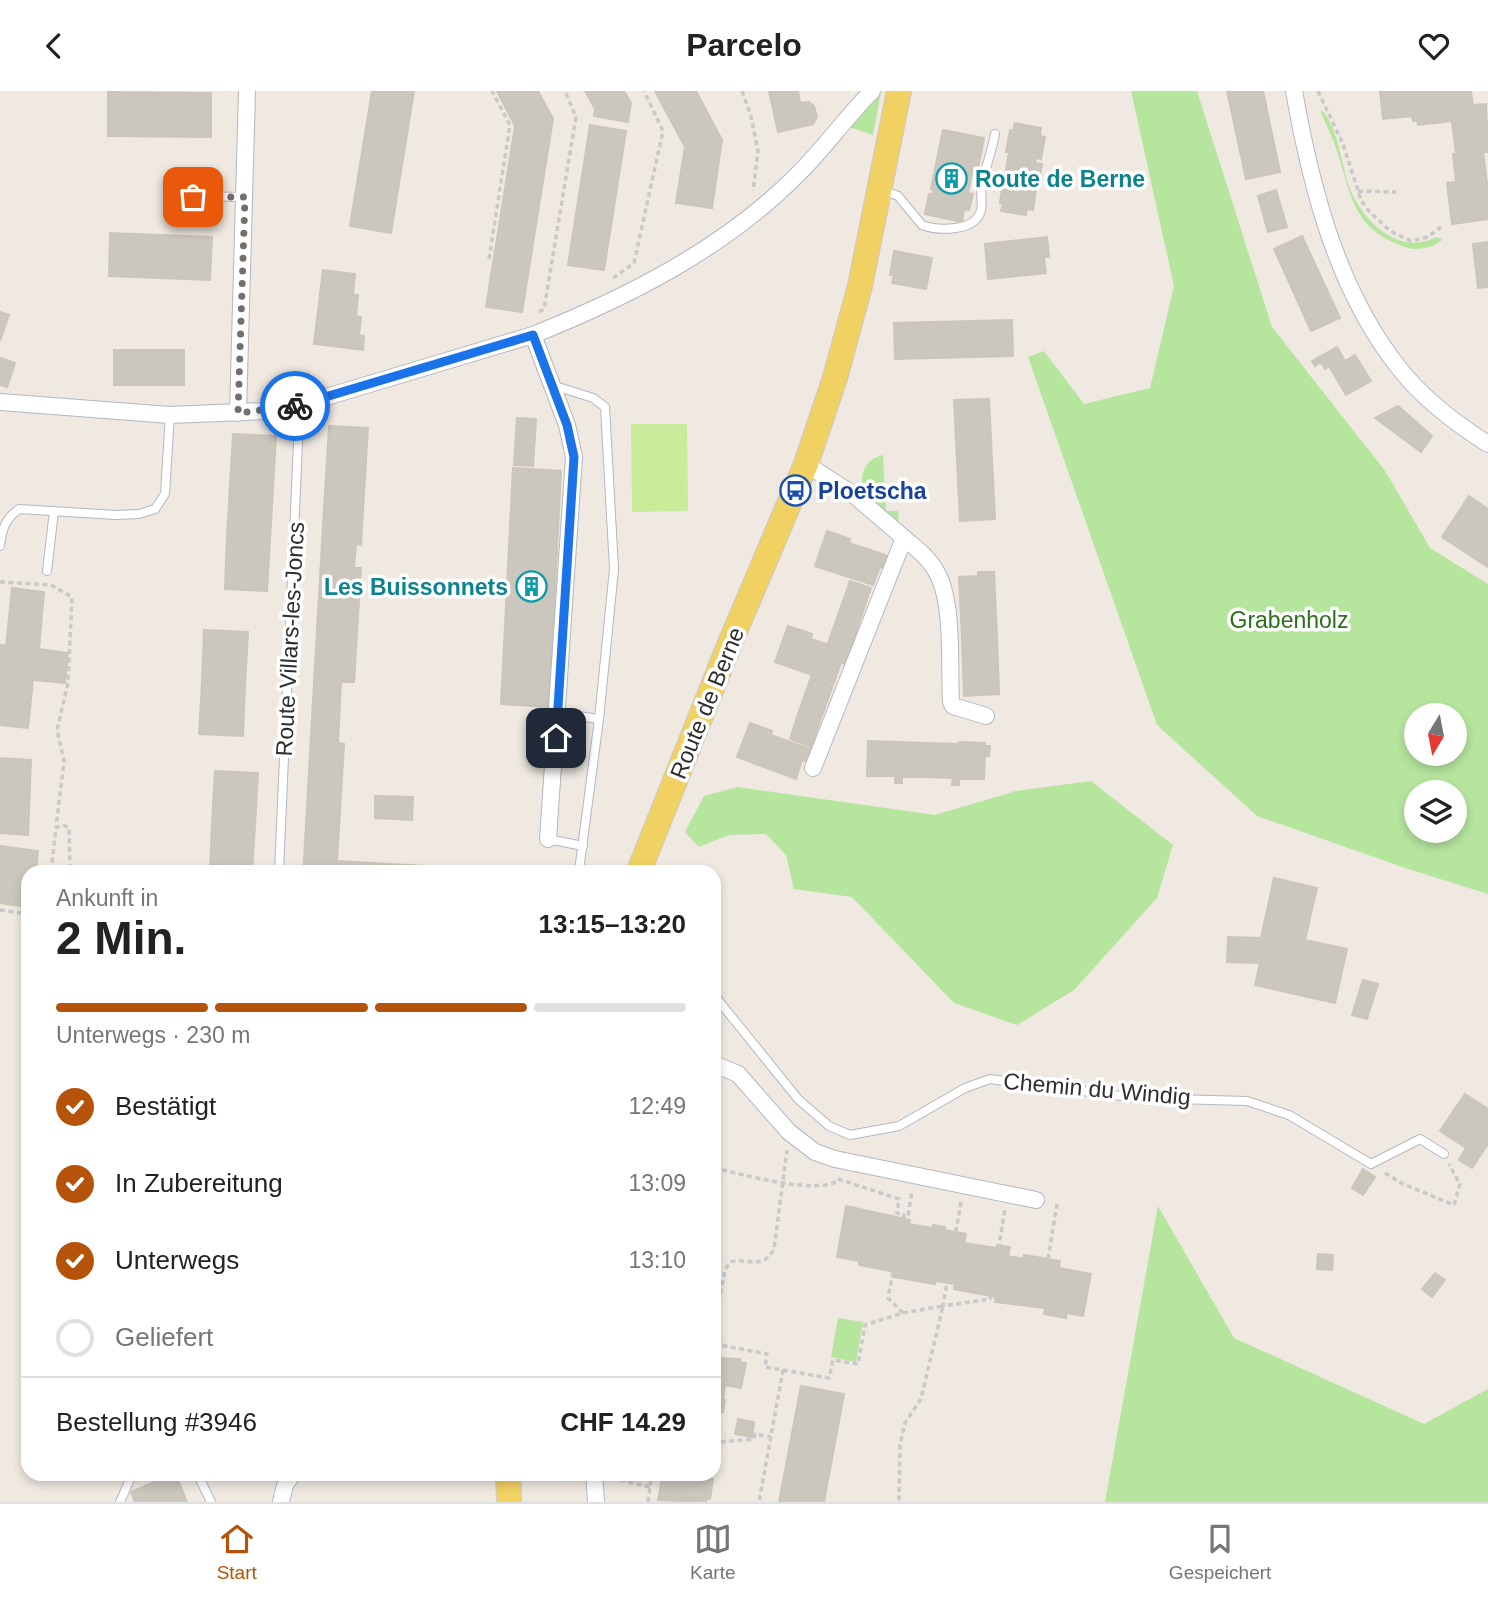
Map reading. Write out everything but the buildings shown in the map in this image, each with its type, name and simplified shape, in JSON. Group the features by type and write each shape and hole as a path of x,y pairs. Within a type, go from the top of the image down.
{"main road":[{"name":"Route de Berne","path":"641,865 730,643 806,464 860,286 899,91"},
{"path":"508,1481 509,1502"}],"street":[{"path":"238,413 247,91"},
{"path":"0,402 170,415 238,413 292,407 533,335 660,276 754,213 799,174 872,91"},
{"path":"1294,91 1312,181 1323,216 1341,264 1369,323 1400,370 1422,393 1461,427 1488,444"},
{"path":"533,335 567,425 574,457 548,839"},
{"path":"806,464 854,495 922,554 936,570 944,589 951,702 953,706 986,716"},
{"path":"813,768 904,538"},
{"path":"721,1067 738,1074 789,1132 815,1152 835,1160 1035,1201"},
{"path":"281,1502 288,1481"},
{"path":"595,1481 596,1502"}],"lane":[{"path":"879,189 898,196 922,225 957,227 972,223 982,208 982,183 995,134"},
{"path":"193,197 245,197"},
{"path":"552,386 593,398 605,407 614,569 599,719 580,865"},
{"name":"Route Villars-les-Joncs","path":"279,865 298,443 297,421 292,407"},
{"path":"0,546 2,529 8,517 19,509 139,515 155,509 165,494 170,415"},
{"path":"47,571 54,511"},
{"path":"558,713 599,719"},
{"path":"548,839 583,846"},
{"name":"Chemin du Windig","path":"721,1004 798,1099 829,1126 850,1135 899,1126 965,1088 989,1079 1137,1098 1247,1101 1289,1115 1371,1164"},
{"path":"1371,1164 1420,1139 1444,1154"},
{"path":"120,1502 129,1481"},
{"path":"201,1481 211,1502"}],"path":[{"path":"489,259 510,125 492,91"},
{"path":"533,335 526,318 544,309 576,117 565,91"},
{"path":"602,305 606,283 634,263 663,131 644,91"},
{"path":"742,91 751,116 758,151 752,197 754,213"},
{"path":"1318,91 1343,144 1358,191 1375,218 1404,239 1423,239 1442,226"},
{"path":"1358,191 1396,192"},
{"path":"0,582 51,585 72,597 68,683 57,730 64,761 52,865"},
{"path":"56,828 63,825 68,828 70,865"},
{"path":"0,910 21,912"},
{"path":"721,1291 725,1270 730,1262 763,1262 774,1249 789,1132"},
{"path":"1371,1164 1403,1184 1454,1205 1460,1184 1444,1154"},
{"path":"835,1160 832,1178 899,1199 897,1213 908,1216 915,1176"},
{"path":"721,1169 797,1185 820,1187 832,1185 839,1180"},
{"path":"899,1502 900,1444 905,1423 921,1399 943,1306 964,1186"},
{"path":"721,1345 767,1354 765,1367 829,1378 833,1360 858,1364 865,1325 903,1313 990,1299 1008,1195"},
{"path":"1048,1259 1057,1204"},
{"path":"903,1313 888,1298 904,1215"},
{"path":"759,1502 783,1370"},
{"path":"721,1442 754,1439 755,1434 771,1437"},
{"path":"624,1481 650,1487"},
{"path":"649,1502 651,1481"}],"green space":[{"name":"Grabenholz","path":"1131,91 1197,91 1272,327 1386,472 1430,548 1488,584 1488,894 1257,816 1157,725 1028,357 1044,351 1084,404 1150,388 1174,286"},
{"path":"881,92 873,135 849,127"},
{"path":"1321,109 1333,128 1347,181 1365,215 1397,239 1423,242 1436,237 1443,239 1426,248 1417,249 1389,241 1375,232 1357,209 1351,196"},
{"path":"631,424 687,424 688,511 632,512"},
{"path":"883,455 886,511 898,511 899,523 875,507 867,497 862,482 862,475 869,462"},
{"path":"1091,781 1173,845 1157,898 1074,990 1017,1025 954,1003 852,897 794,889 786,855 766,834 729,835 699,847 685,832 704,796 737,787 935,815 1016,791"},
{"path":"1158,1206 1234,1338 1424,1424 1488,1389 1488,1502 1105,1502"},
{"path":"838,1318 863,1322 856,1362 831,1357"}],"way so far":[{"path":"193,197 245,197 238,413 295,406"}],"place":[{"name":"Route de Berne","path":"952,179"},
{"name":"Ploetscha","path":"795,491"},
{"name":"Les Buissonnets","path":"531,587"}],"route":[{"path":"295,406 533,335 567,425 574,457 556,738"}]}
